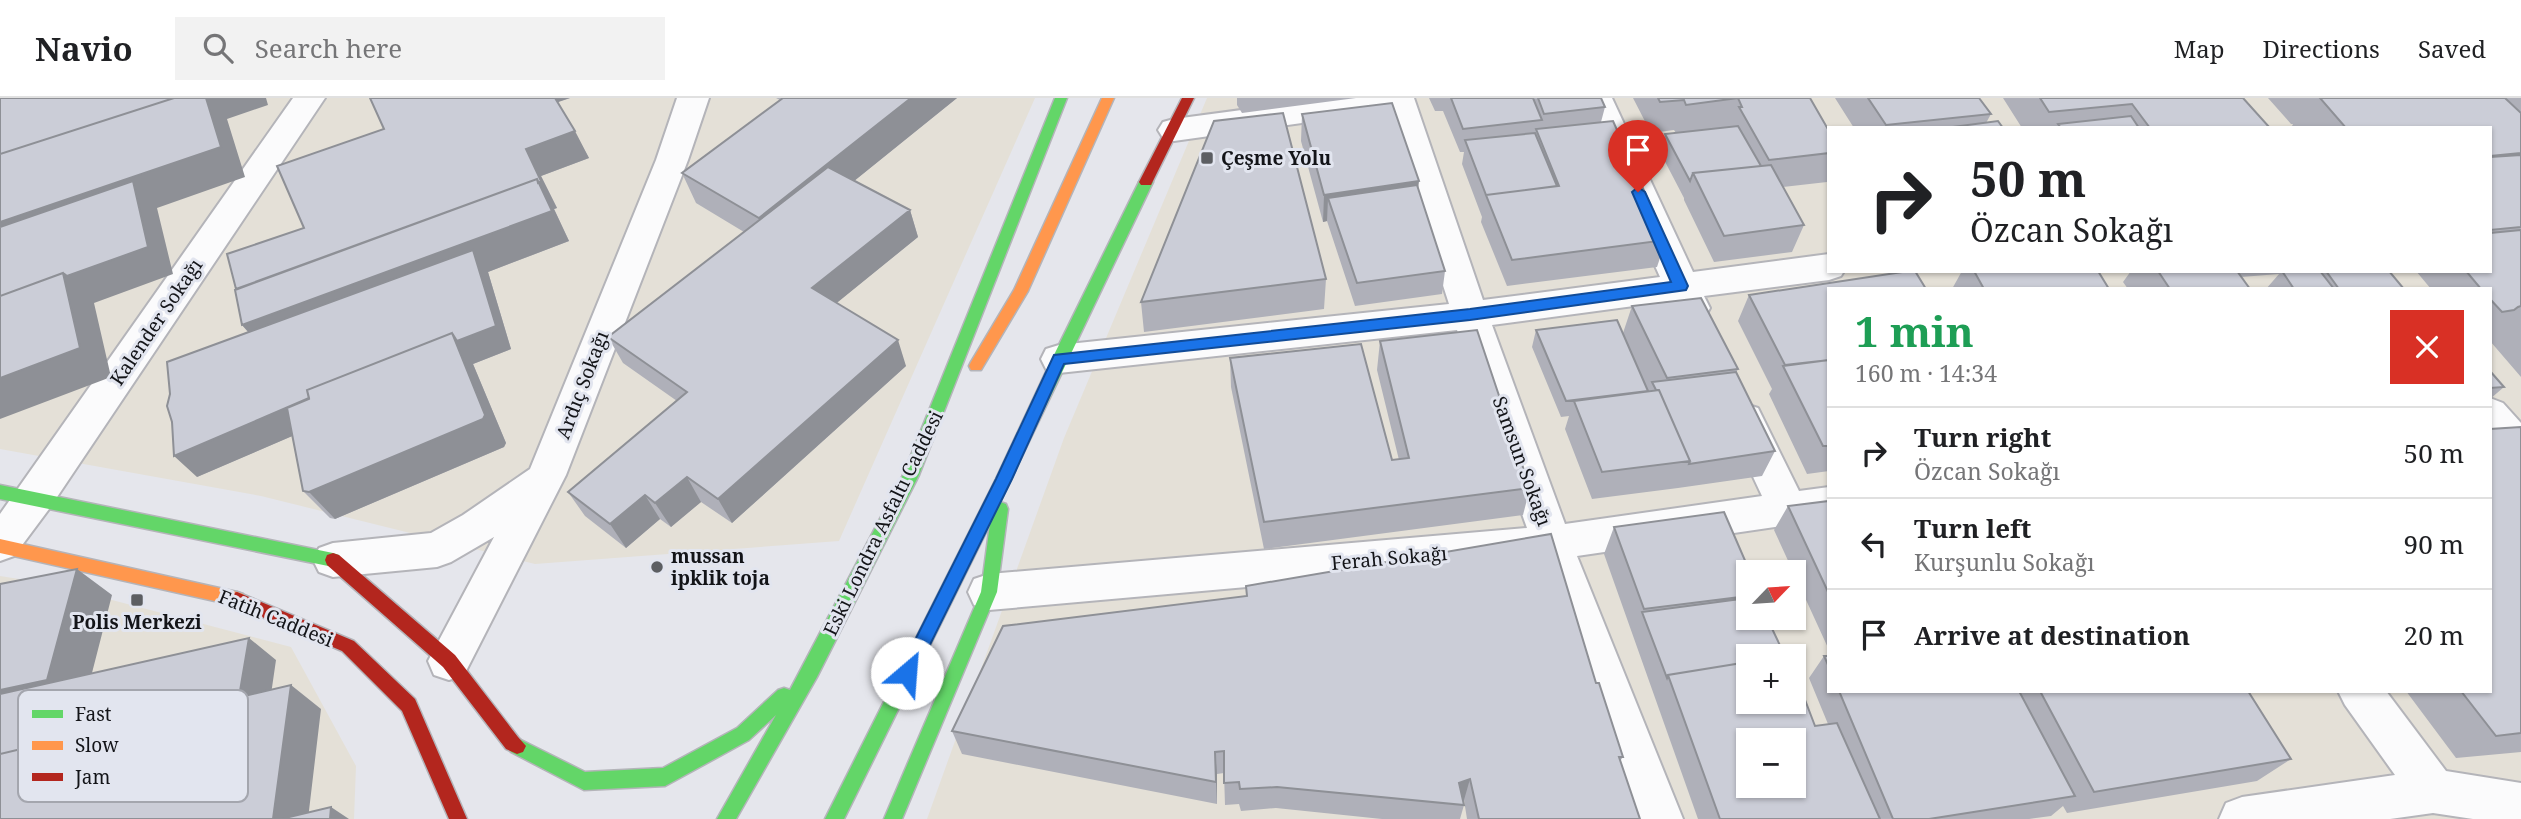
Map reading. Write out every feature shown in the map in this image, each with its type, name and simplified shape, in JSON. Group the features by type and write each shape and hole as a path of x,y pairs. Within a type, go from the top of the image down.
{"main road":[{"name":"Eski Londra Asfaltı Caddesi","path":"726,819 811,671 911,475 1061,98"},
{"path":"911,475 1021,291 1108,98"},
{"path":"834,819 1004,479 1059,359 1188,98"},
{"path":"893,819 989,593 1004,479"},
{"path":"0,492 333,560 449,661 512,743 584,781 665,777 743,734 811,671"},
{"name":"Fatih Caddesi","path":"0,545 227,595 348,646 409,705 458,819"}],"street":[{"name":"Kalender Sokağı","path":"0,545 309,98"},
{"name":"Ardıç Sokağı","path":"449,661 547,475 672,160 693,98"},
{"path":"1174,130 1399,98"},
{"name":"Samsun Sokağı","path":"1399,98 1470,315 1552,543 1660,819"},
{"path":"1596,98 1704,335"},
{"path":"1059,359 1470,315 1827,267"},
{"path":"1728,385 1788,509"},
{"path":"333,560 437,550 477,527 547,475"},
{"name":"Ferah Sokağı","path":"989,593 1552,543 1827,503"},
{"path":"2361,693 2433,791"},
{"path":"2242,819 2433,791 2521,805"}],"shaded area":[{"path":"0,98 1035,98 839,541 535,564 261,496 0,449"},
{"path":"1207,98 2521,98 2521,819 927,819 1064,438"},
{"path":"0,576 51,584 291,647 356,766 354,819 0,819"}],"building":[{"path":"0,98 174,98 0,154"},
{"path":"174,98 206,98 221,147 0,222 0,154"},
{"path":"370,98 555,98 575,131 526,149 541,181 538,183 537,179 236,289 227,254 304,228 277,166 384,129"},
{"path":"783,98 911,98 759,218 682,173"},
{"path":"1451,98 1533,98 1542,120 1463,129"},
{"path":"1538,98 1601,98 1605,107 1544,114"},
{"path":"1658,98 1738,98 1686,105 1684,100 1660,102"},
{"path":"1738,98 1810,98 1827,128 1827,153 1769,160 1739,107 1742,107"},
{"path":"1868,98 1979,98 1991,114 1886,125"},
{"path":"2040,98 2243,98 2268,126 2148,126 2132,104 2049,112"},
{"path":"2320,98 2505,98 2521,113 2521,153 2492,156 2492,126 2344,126"},
{"path":"1392,103 1419,181 1324,195 1302,114"},
{"path":"1283,113 1326,279 1141,302 1214,121"},
{"path":"2131,116 2138,126 2060,126 2058,124"},
{"path":"1613,121 1666,240 1512,260 1486,195 1559,186 1536,129"},
{"path":"1998,121 2002,126 1960,126"},
{"path":"1738,126 1761,166 1693,173 1690,181 1665,134"},
{"path":"1535,133 1557,186 1486,195 1465,140"},
{"path":"2521,155 2521,227 2492,230 2492,157"},
{"path":"1771,165 1804,225 1724,236 1693,173"},
{"path":"828,167 910,210 812,288 898,340 718,499 687,477 655,503 645,495 610,524 568,492 687,392 608,337"},
{"path":"537,179 552,211 242,325 235,290"},
{"path":"133,181 148,247 0,296 0,227"},
{"path":"1417,185 1445,271 1357,283 1328,198"},
{"path":"2521,230 2521,306 2514,310 2502,312 2492,301 2492,287 2479,287 2468,273 2492,273 2492,233"},
{"path":"473,250 496,326 457,341 452,333 307,390 309,398 174,456 172,422 167,406 170,394 167,362"},
{"path":"63,273 80,348 0,378 0,296"},
{"path":"1896,273 1916,273 1925,287 1827,287 1827,360 1785,365 1749,295"},
{"path":"1975,273 2099,273 2108,287 1983,287"},
{"path":"2159,273 2238,273 2249,287 2169,287"},
{"path":"2283,273 2322,273 2332,287 2293,287"},
{"path":"2327,273 2391,273 2402,287 2338,287"},
{"path":"1701,298 1738,369 1667,378 1632,306"},
{"path":"1617,320 1648,391 1566,401 1536,330"},
{"path":"1477,330 1530,488 1264,522 1230,358 1361,344 1392,460 1409,458 1380,341"},
{"path":"452,333 485,415 483,419 309,492 303,491 287,408 309,399 307,390"},
{"path":"1827,360 1827,446 1823,446 1783,366"},
{"path":"1736,372 1775,451 1689,464 1659,390 1656,390 1652,382"},
{"path":"2492,373 2504,387 2492,388"},
{"path":"1659,390 1690,461 1602,472 1574,401"},
{"path":"2521,427 2521,733 2496,736 2463,693 2492,693 2492,429"},
{"path":"1827,501 1827,590 1788,506"},
{"path":"1724,512 1745,560 1736,560 1736,598 1644,609 1614,527"},
{"path":"1551,534 1596,683 1599,683 1623,757 1619,757 1640,819 1479,819 1470,779 1459,783 1464,805 1277,787 1240,789 1239,782 1224,783 1224,751 1215,752 1216,782 952,731 1003,626 1247,596 1246,586"},
{"path":"77,569 47,680 0,690 0,584"},
{"path":"1736,600 1736,630 1773,630 1779,644 1736,644 1736,664 1668,675 1667,678 1642,612"},
{"path":"249,638 240,690 18,690 18,750 0,754 0,694"},
{"path":"1736,664 1736,714 1806,714 1806,702 1815,726 1837,723 1880,819 1720,819 1668,675"},
{"path":"291,685 273,819 0,819 0,754 18,750 18,802 248,802 248,695"},
{"path":"1840,693 2020,693 2075,796 1929,819 1893,819"},
{"path":"2041,693 2249,693 2291,759 2094,792"},
{"path":"331,807 330,819 281,819"}],"traffic: fast":[{"path":"726,819 811,671 911,475 1061,98"},
{"path":"834,819 1004,479 1059,359 1146,182"},
{"path":"0,492 333,560"},
{"path":"893,819 989,592 1000,509"},
{"path":"517,746 584,781 665,777 743,734 784,696"}],"traffic: slow":[{"path":"976,366 1021,291 1108,98"},
{"path":"0,546 237,599"}],"traffic: jam":[{"path":"1146,182 1188,98"},
{"path":"333,560 449,661 517,746"},
{"path":"237,599 348,646 409,705 458,819"}],"place":[{"name":"Çeşme Yolu","path":"1207,158"},
{"name":"mussan ipklik toja","path":"657,567"},
{"name":"Polis Merkezi","path":"137,600"}],"route":[{"path":"907,673 1004,479 1059,359 1470,315 1681,286 1638,192"}]}
